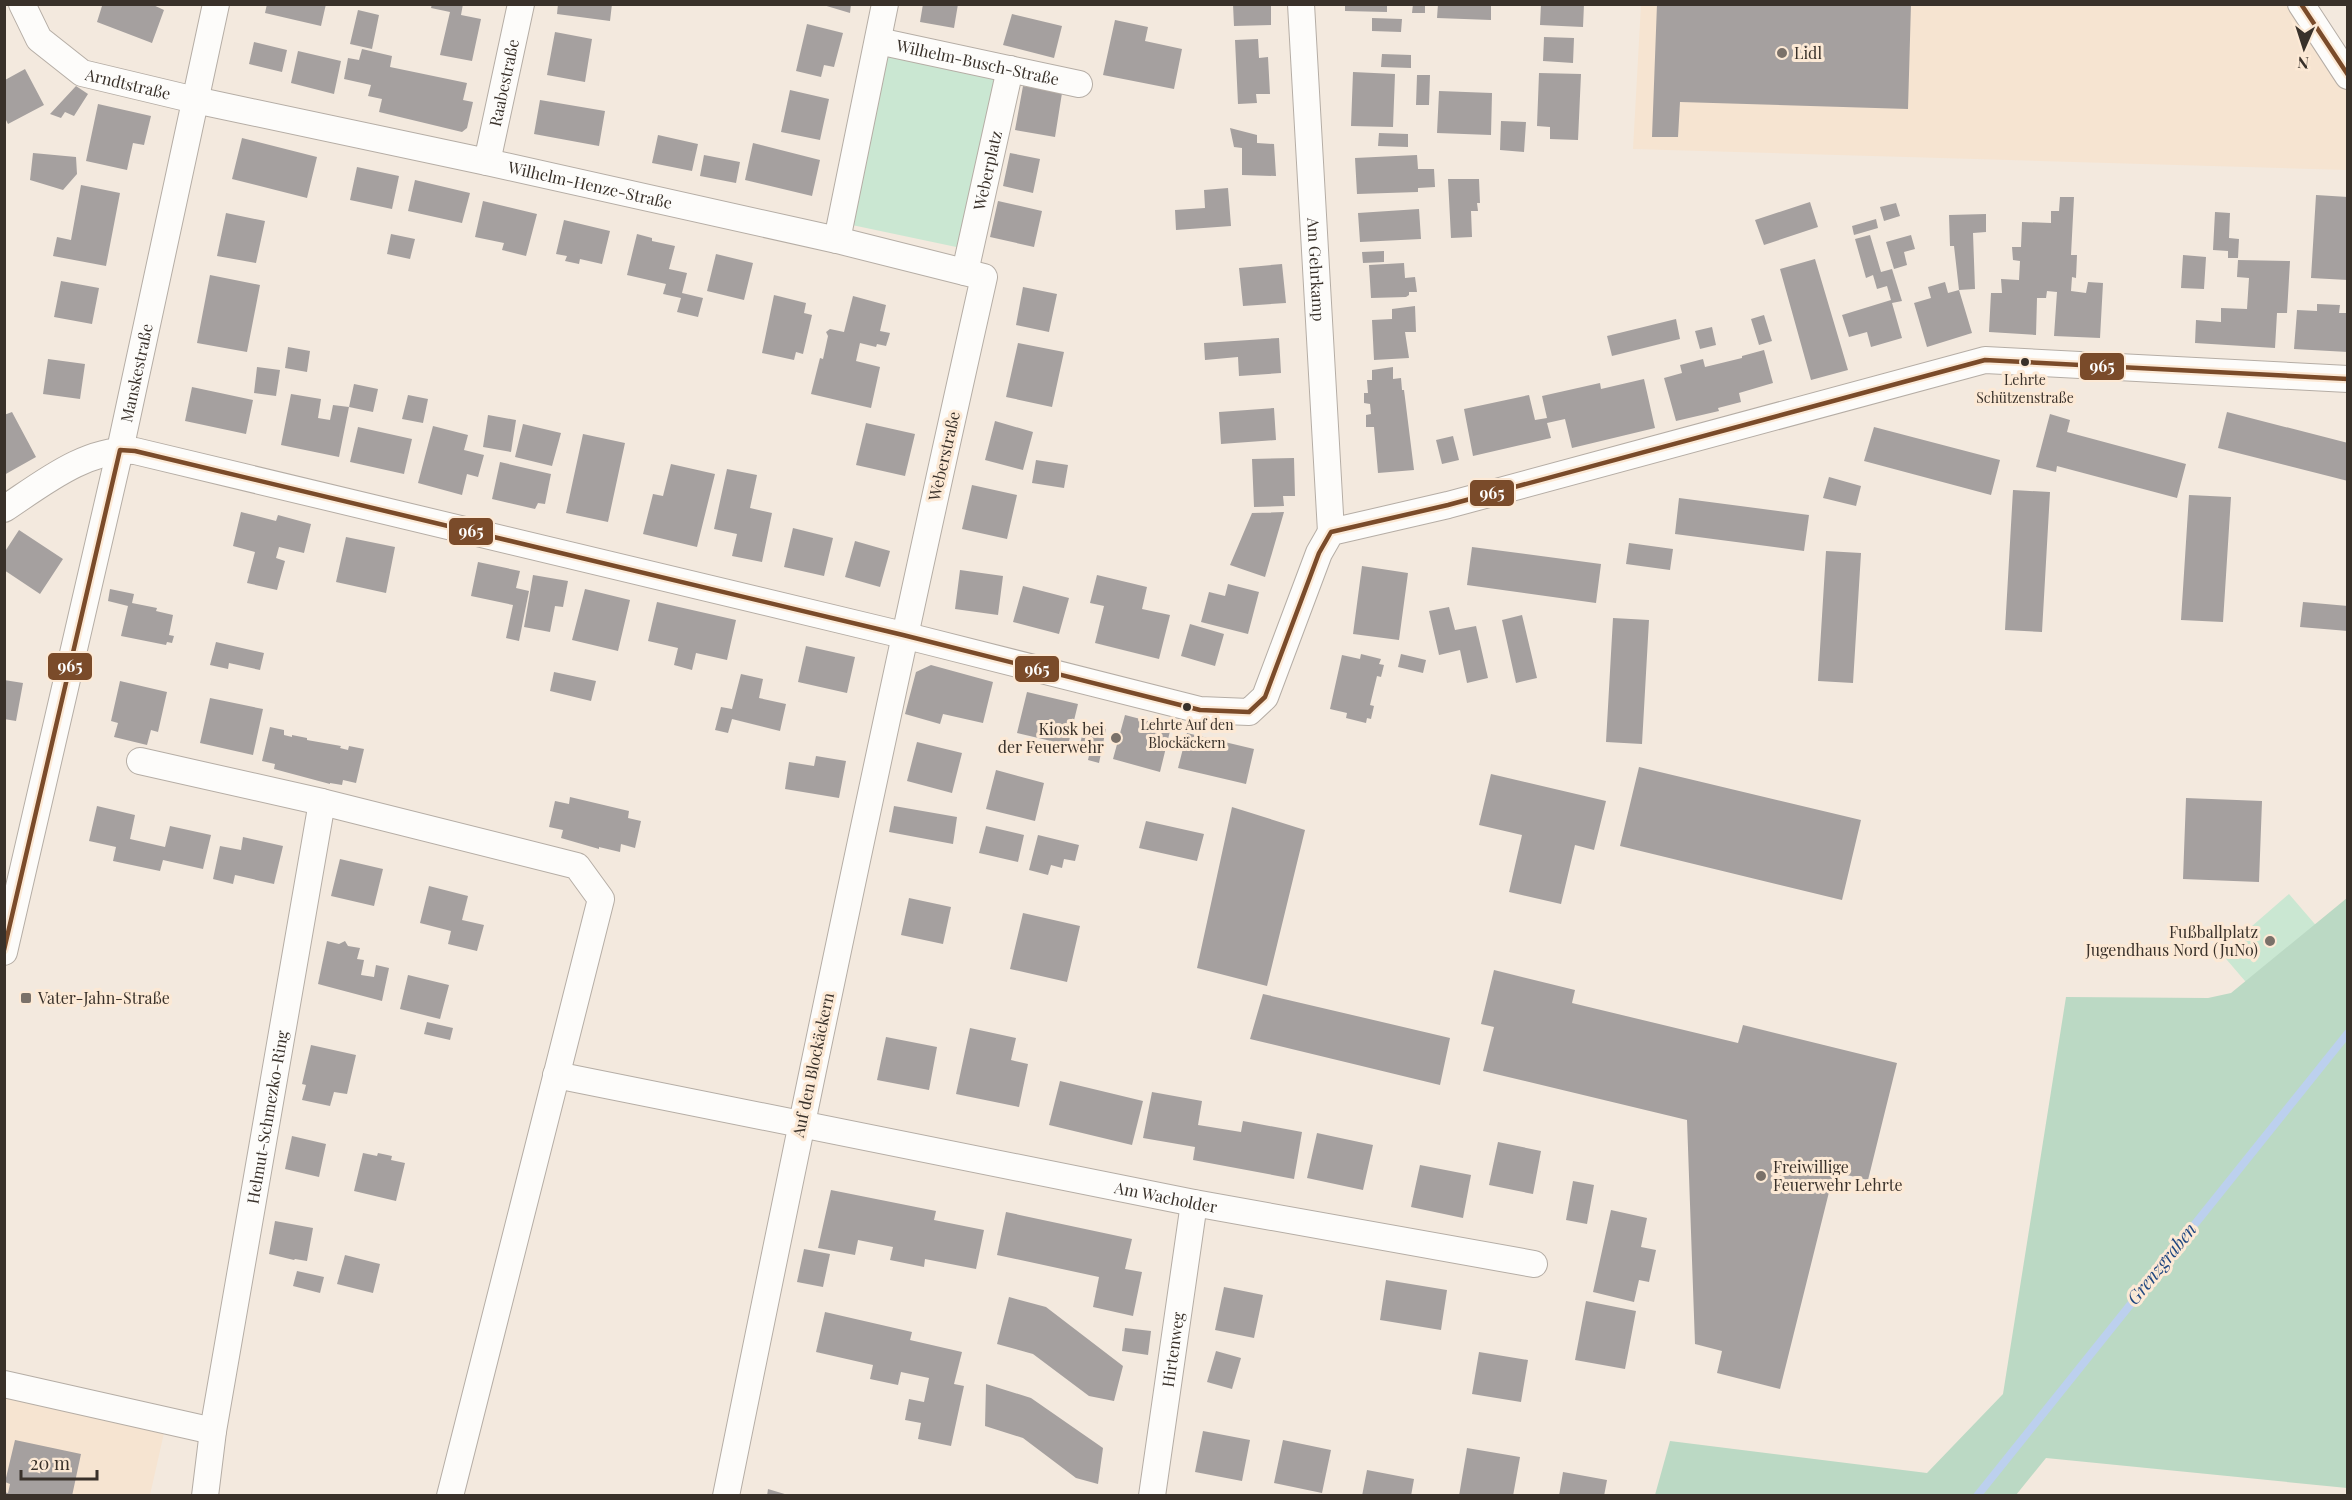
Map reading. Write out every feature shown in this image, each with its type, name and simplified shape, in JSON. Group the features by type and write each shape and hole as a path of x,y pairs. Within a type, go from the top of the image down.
{"street":[{"name":"Arndtstraße","path":"22,4 39,39 82,73 195,100"},
{"name":"Manskestraße","path":"4,952 120,450 216,4"},
{"name":"Raabestraße","path":"486,162 521,4"},
{"name":"Wilhelm-Busch-Straße","path":"837,240 885,4"},
{"name":"Am Gehrkamp","path":"1301,4 1331,532"},
{"path":"2301,4 2348,76"},
{"name":"Wilhelm-Busch-Straße","path":"878,40 1079,84"},
{"name":"Weberplatz","path":"975,274 1010,69"},
{"name":"Wilhelm-Henze-Straße","path":"195,100 837,240 975,274"},
{"name":"Weberstraße","path":"903,635 975,274"},
{"path":"4,509 68,467 120,450 135,451 903,635 1200,710 1249,712 1265,697 1319,554 1331,532 1448,505 1985,360 2348,379"},
{"name":"Auf den Blockäckern","path":"726,1496 800,1123 903,635"},
{"path":"140,761 322,802 577,866 601,899 450,1496"},
{"name":"Helmut-Schmezko-Ring","path":"205,1496 213,1431 322,802"},
{"path":"556,1075 800,1123"},
{"name":"Am Wacholder","path":"800,1123 1194,1203 1534,1264"},
{"name":"Hirtenweg","path":"1152,1496 1194,1203"},
{"path":"4,1384 213,1431"}],"shaded area":[{"path":"1641,5 2290,5 2347,92 2347,170 1633,149"},
{"path":"5,1396 164,1433 150,1495 5,1496"}],"green space":[{"path":"888,51 997,75 961,248 852,225"},
{"name":"Fußballplatz Jugendhaus Nord (JuNo)","path":"2289,894 2320,930 2251,988 2221,953"},
{"path":"2347,898 2347,1488 2046,1458 2016,1495 1655,1495 1670,1441 1927,1473 2003,1394 2066,997 2208,998 2231,993"}],"building":[{"path":"98,4 151,4 164,10 152,43 97,22 102,6"},
{"path":"267,4 326,4 321,26 265,13"},
{"path":"432,4 463,4 461,15 481,19 472,61 440,55 450,12 431,8"},
{"path":"558,4 612,4 610,21 557,14"},
{"path":"820,4 851,4 850,13"},
{"path":"923,4 958,4 954,28 920,22"},
{"path":"1233,4 1271,4 1271,25 1234,26"},
{"path":"1345,4 1387,4 1387,12 1345,11"},
{"path":"1413,4 1425,4 1425,13 1412,13"},
{"path":"1438,4 1491,4 1491,20 1437,18"},
{"path":"1541,4 1584,4 1583,27 1540,25"},
{"name":"Lidl","path":"1657,4 1911,4 1908,109 1680,102 1678,137 1652,137"},
{"path":"358,10 379,15 372,49 350,44"},
{"path":"1012,14 1062,26 1054,58 1003,45"},
{"path":"1372,18 1402,19 1401,32 1372,31"},
{"path":"1115,20 1148,27 1145,41 1182,49 1174,89 1103,75"},
{"path":"807,24 843,33 834,67 824,65 821,77 796,71"},
{"path":"555,32 592,39 585,82 547,75"},
{"path":"1544,37 1574,38 1573,63 1543,61"},
{"path":"1258,39 1259,58 1268,57 1270,94 1256,94 1257,103 1238,104 1235,40"},
{"path":"254,42 287,50 282,72 249,64"},
{"path":"362,49 392,56 390,67 467,83 463,100 473,102 467,128 462,132 379,112 382,99 368,96 371,85 344,79 348,58 359,60"},
{"path":"298,51 341,61 334,94 291,83"},
{"path":"1382,54 1411,55 1411,68 1381,67"},
{"path":"25,69 44,105 8,124 5,118 5,80"},
{"path":"1353,72 1395,74 1393,127 1351,126"},
{"path":"1539,73 1581,74 1578,140 1550,139 1550,127 1537,126"},
{"path":"1417,75 1430,75 1429,105 1416,105"},
{"path":"76,86 88,94 74,116 65,112 61,118 50,114"},
{"path":"1023,86 1062,93 1055,137 1015,130"},
{"path":"790,90 829,99 820,140 781,132"},
{"path":"1439,91 1492,93 1491,135 1437,133"},
{"path":"540,100 605,111 599,146 534,134"},
{"path":"98,104 151,116 144,145 133,143 127,170 86,161"},
{"path":"1501,121 1526,122 1524,152 1500,150"},
{"path":"1230,128 1257,135 1257,143 1274,144 1276,176 1242,175 1242,148 1234,147"},
{"path":"1379,133 1408,134 1408,147 1378,146"},
{"path":"658,135 698,144 692,171 652,163"},
{"path":"242,138 317,157 307,198 232,179"},
{"path":"753,143 820,160 812,196 745,180"},
{"path":"33,153 76,157 77,174 63,190 30,180"},
{"path":"1010,153 1040,159 1033,193 1003,186"},
{"path":"704,155 740,162 736,183 700,176"},
{"path":"1417,155 1418,169 1434,169 1435,187 1418,188 1418,192 1357,194 1355,158"},
{"path":"357,167 399,176 392,209 350,200"},
{"path":"1448,179 1479,179 1478,211 1471,211 1472,237 1451,238"},
{"path":"415,180 470,193 462,223 408,211"},
{"path":"81,185 120,193 106,266 53,256 57,237 71,240"},
{"path":"1228,188 1231,226 1176,230 1175,210 1205,208 1204,190"},
{"path":"2316,195 2348,197 2348,280 2311,278"},
{"path":"2060,197 2074,197 2071,255 2077,255 2076,278 2072,277 2071,291 2086,293 2088,282 2103,283 2100,338 2054,336 2057,292 2047,291 2046,298 2037,298 2036,335 1989,332 1991,293 2002,293 2001,279 2019,280 2020,261 2013,260 2012,247 2021,247 2022,222 2051,223 2051,211 2059,211"},
{"path":"483,201 537,214 526,256 502,250 504,243 475,237"},
{"path":"998,201 1042,211 1034,247 990,237"},
{"path":"1810,202 1818,227 1764,245 1755,220"},
{"path":"1896,203 1900,216 1884,221 1880,207"},
{"path":"1419,209 1421,239 1360,242 1358,213"},
{"path":"2215,212 2230,213 2229,238 2239,239 2238,258 2228,258 2228,251 2213,250"},
{"path":"226,213 265,221 256,263 217,256"},
{"path":"1986,214 1986,232 1973,233 1975,289 1959,290 1954,246 1950,246 1949,215"},
{"path":"1876,219 1878,228 1854,235 1852,226"},
{"path":"564,220 610,231 602,264 580,259 579,264 565,261 567,256 556,254"},
{"path":"391,234 415,239 410,259 387,254"},
{"path":"637,234 652,238 652,241 675,246 669,269 687,273 682,293 703,298 698,317 677,312 681,298 663,294 666,284 627,275"},
{"path":"1870,235 1881,272 1892,269 1902,301 1892,303 1902,338 1871,347 1867,332 1849,337 1842,315 1891,300 1887,286 1877,289 1873,275 1866,278 1855,239"},
{"path":"1911,235 1915,249 1904,252 1907,265 1894,269 1886,242"},
{"path":"1384,251 1384,262 1363,263 1362,252"},
{"path":"716,254 753,263 744,300 707,291"},
{"path":"2183,255 2206,257 2204,289 2181,288"},
{"path":"1815,259 1848,370 1811,380 1780,269"},
{"path":"2238,260 2290,261 2287,313 2277,313 2275,348 2195,343 2196,320 2221,322 2221,308 2247,309 2249,278 2237,277"},
{"path":"1404,263 1405,278 1415,277 1417,292 1409,292 1406,297 1371,298 1369,265"},
{"path":"1282,264 1286,303 1243,306 1239,268"},
{"path":"210,275 260,285 247,352 197,343"},
{"path":"61,281 99,288 92,324 54,317"},
{"path":"1945,282 1948,293 1959,290 1972,333 1927,347 1914,303 1931,298 1928,287"},
{"path":"1023,287 1057,294 1049,332 1016,325"},
{"path":"774,295 806,303 804,313 812,315 803,354 796,352 794,360 762,353"},
{"path":"853,296 886,305 880,331 890,333 886,346 877,344 876,347 860,343 856,361 880,367 871,408 811,394 820,358 823,359 828,336 826,332 830,329 844,332"},
{"path":"2317,304 2340,305 2339,313 2348,313 2348,352 2294,349 2297,310 2317,311"},
{"path":"1415,306 1416,332 1405,332 1409,358 1374,360 1372,320 1392,319 1392,309"},
{"path":"1764,315 1772,341 1759,345 1751,319"},
{"path":"1676,319 1680,339 1612,356 1607,336"},
{"path":"1712,327 1716,345 1700,349 1695,331"},
{"path":"1279,338 1281,373 1239,376 1238,357 1205,360 1204,343"},
{"path":"1018,343 1064,352 1052,407 1006,397"},
{"path":"288,347 310,351 307,372 285,368"},
{"path":"1764,350 1773,383 1739,393 1741,402 1718,408 1719,411 1676,421 1664,378 1682,373 1680,365 1703,359 1705,367"},
{"path":"48,359 85,364 80,399 43,394"},
{"path":"257,367 280,370 276,396 254,393"},
{"path":"1393,367 1393,379 1401,378 1402,390 1404,390 1414,470 1378,473 1374,427 1366,427 1366,415 1371,414 1370,404 1364,403 1364,393 1368,393 1367,380 1372,380 1372,370"},
{"path":"1644,379 1655,428 1572,448 1565,419 1547,423 1551,438 1473,456 1464,409 1529,395 1535,420 1547,418 1542,396 1600,383 1601,389"},
{"path":"354,384 378,389 373,412 349,407"},
{"path":"192,387 253,400 246,434 185,421"},
{"path":"291,394 321,399 318,418 330,420 333,405 349,407 339,457 281,445"},
{"path":"408,395 428,399 423,423 402,419"},
{"path":"1274,408 1276,440 1221,444 1219,412"},
{"path":"12,412 36,457 4,475 4,415"},
{"path":"2227,412 2348,443 2348,481 2218,448"},
{"path":"2050,414 2070,420 2067,432 2186,464 2177,498 2057,466 2056,472 2036,467"},
{"path":"488,415 516,420 511,452 483,447"},
{"path":"995,421 1033,432 1023,470 985,460"},
{"path":"866,423 915,434 905,476 856,465"},
{"path":"523,424 561,433 552,466 515,457"},
{"path":"433,426 468,435 464,450 484,455 478,477 467,474 462,495 418,483"},
{"path":"358,427 412,439 404,474 350,462"},
{"path":"1874,427 2000,460 1991,495 1864,461"},
{"path":"583,434 625,443 608,522 566,513"},
{"path":"1453,436 1459,460 1442,464 1436,440"},
{"path":"1294,458 1295,496 1283,496 1284,506 1254,507 1252,459"},
{"path":"1036,460 1068,465 1064,488 1032,483"},
{"path":"500,462 551,474 545,504 538,503 535,509 492,499"},
{"path":"671,464 715,474 697,547 643,534 653,494 663,496"},
{"path":"727,469 757,475 750,508 772,513 762,562 732,556 737,534 714,529"},
{"path":"1829,477 1861,486 1856,506 1823,498"},
{"path":"972,485 1017,495 1007,539 962,529"},
{"path":"2013,490 2050,492 2042,632 2005,630"},
{"path":"2189,495 2231,497 2223,622 2181,620"},
{"path":"1679,498 1809,515 1804,551 1675,534"},
{"path":"241,512 276,521 278,515 311,524 304,553 279,547 276,558 285,561 277,590 247,583 255,552 233,546"},
{"path":"1284,512 1265,577 1230,565 1252,513"},
{"path":"793,528 833,538 824,576 784,567"},
{"path":"19,530 63,559 40,594 4,570 4,553"},
{"path":"346,537 395,547 386,593 336,582"},
{"path":"855,541 890,551 880,587 845,577"},
{"path":"1629,543 1673,549 1670,570 1626,564"},
{"path":"1472,547 1601,564 1596,603 1467,585"},
{"path":"1826,551 1861,553 1853,683 1818,681"},
{"path":"478,562 520,571 516,588 529,591 519,641 506,638 513,605 471,596"},
{"path":"1362,566 1408,573 1399,640 1353,634"},
{"path":"960,570 1003,576 998,615 955,609"},
{"path":"533,575 568,581 563,607 555,606 550,632 524,627"},
{"path":"1097,575 1147,587 1142,609 1170,615 1159,659 1095,643 1104,606 1090,603"},
{"path":"1228,584 1259,592 1248,634 1201,622 1209,592 1225,596"},
{"path":"1023,586 1069,598 1059,634 1013,622"},
{"path":"110,589 134,594 132,603 157,608 156,611 173,615 169,635 174,636 172,643 167,642 166,645 121,636 128,606 108,601"},
{"path":"585,589 630,600 618,651 572,640"},
{"path":"657,602 736,620 727,660 696,653 692,670 674,665 678,648 648,641"},
{"path":"2303,602 2348,606 2348,631 2300,627"},
{"path":"1449,607 1455,630 1476,626 1488,678 1467,683 1460,650 1439,655 1429,611"},
{"path":"1522,615 1537,678 1516,683 1502,620"},
{"path":"1613,618 1649,620 1642,744 1606,742"},
{"path":"1190,624 1224,634 1215,666 1181,656"},
{"path":"216,642 264,653 260,670 229,663 228,669 210,665"},
{"path":"806,646 855,657 847,693 798,682"},
{"path":"1361,654 1381,659 1379,664 1384,665 1381,677 1377,676 1370,705 1374,706 1371,719 1367,718 1366,723 1346,718 1347,713 1330,709 1342,655 1360,659"},
{"path":"1401,654 1426,660 1423,673 1398,667"},
{"path":"931,665 993,682 983,723 943,714 940,724 905,714 916,672"},
{"path":"554,672 596,681 591,701 550,691"},
{"path":"741,674 763,679 759,698 786,704 780,731 732,719 728,733 715,730 721,707 732,709"},
{"path":"4,680 23,683 16,721 4,719"},
{"path":"120,681 167,692 158,732 151,730 147,745 114,737 118,723 111,721"},
{"path":"1027,692 1078,704 1068,745 1017,733"},
{"path":"210,698 263,709 253,755 200,743"},
{"path":"1125,715 1171,727 1160,772 1113,759"},
{"path":"1085,724 1106,729 1099,763 1088,760 1091,747 1080,744"},
{"path":"270,727 284,730 284,735 292,737 292,735 307,738 307,740 341,746 340,748 348,750 349,746 364,749 356,783 343,780 342,785 330,784 274,769 275,764 262,761"},
{"path":"1187,733 1254,749 1246,784 1178,768"},
{"path":"917,742 962,753 952,793 907,781"},
{"path":"816,756 846,761 839,798 785,789 789,762 814,766"},
{"path":"1639,767 1861,820 1842,900 1620,846"},
{"path":"996,770 1044,783 1035,821 986,809"},
{"path":"1491,774 1606,801 1594,850 1575,845 1561,904 1509,892 1522,835 1479,825"},
{"path":"570,797 629,811 628,818 641,821 635,848 621,844 620,852 599,847 599,849 561,838 563,830 549,827 555,801 569,804"},
{"path":"2186,798 2262,801 2259,882 2183,879"},
{"path":"97,806 135,815 130,839 165,847 170,826 211,835 203,869 163,860 160,871 113,861 116,847 89,841"},
{"path":"894,806 957,817 953,844 889,832"},
{"path":"1232,807 1305,830 1267,986 1197,968"},
{"path":"1146,821 1204,834 1197,861 1139,848"},
{"path":"986,826 1024,835 1018,862 979,853"},
{"path":"1038,835 1079,845 1075,861 1064,859 1062,868 1051,865 1048,875 1029,870"},
{"path":"243,837 283,846 274,884 235,875 233,884 213,879 220,846 241,850"},
{"path":"340,859 383,869 374,906 331,896"},
{"path":"429,886 468,896 462,920 484,925 477,951 448,944 451,931 420,923"},
{"path":"909,898 951,907 943,944 901,935"},
{"path":"1023,913 1080,926 1067,982 1010,969"},
{"path":"327,941 339,944 345,941 348,946 360,948 357,959 364,960 361,975 374,977 376,965 389,968 382,1001 318,984"},
{"name":"Freiwillige Feuerwehr Lehrte","path":"1494,970 1575,990 1572,1003 1738,1043 1743,1025 1897,1063 1868,1180 1834,1172 1780,1389 1717,1373 1722,1351 1695,1344 1687,1120 1483,1071 1494,1027 1481,1024"},
{"path":"408,975 449,985 440,1019 400,1009"},
{"path":"1263,994 1450,1038 1440,1085 1250,1039"},
{"path":"427,1022 453,1028 450,1040 424,1034"},
{"path":"970,1028 1016,1038 1011,1060 1028,1064 1019,1107 956,1094"},
{"path":"886,1037 937,1047 929,1090 877,1080"},
{"path":"311,1045 356,1055 347,1094 334,1092 330,1106 302,1100 306,1085 302,1084"},
{"path":"1060,1081 1143,1101 1132,1145 1049,1125"},
{"path":"1152,1092 1202,1101 1198,1125 1241,1132 1243,1121 1302,1132 1294,1179 1193,1160 1195,1147 1143,1138"},
{"path":"1317,1133 1373,1145 1363,1190 1307,1178"},
{"path":"292,1136 326,1144 319,1177 285,1169"},
{"path":"1498,1142 1541,1151 1533,1194 1489,1185"},
{"path":"363,1153 392,1156 391,1160 405,1163 396,1201 354,1191"},
{"path":"1420,1165 1471,1175 1463,1218 1411,1207"},
{"path":"1573,1181 1594,1185 1587,1224 1566,1220"},
{"path":"831,1190 936,1211 934,1220 984,1230 976,1269 925,1259 924,1267 890,1260 893,1247 858,1240 855,1255 818,1248"},
{"path":"1611,1210 1647,1218 1641,1247 1656,1250 1649,1282 1639,1280 1634,1302 1593,1292"},
{"path":"1006,1212 1132,1239 1125,1269 1142,1272 1133,1316 1093,1307 1099,1277 997,1255"},
{"path":"275,1221 313,1228 307,1261 269,1254"},
{"path":"804,1249 830,1254 823,1287 797,1282"},
{"path":"345,1255 380,1264 373,1293 337,1284"},
{"path":"297,1271 324,1277 320,1293 293,1286"},
{"path":"1386,1280 1447,1290 1441,1330 1380,1320"},
{"path":"1224,1287 1263,1295 1254,1338 1215,1330"},
{"path":"1009,1297 1046,1307 1123,1366 1114,1401 1089,1396 1033,1354 997,1344"},
{"path":"1586,1301 1636,1311 1625,1369 1575,1360"},
{"path":"825,1312 912,1332 910,1340 962,1352 954,1384 964,1386 951,1446 918,1439 921,1423 905,1420 909,1399 924,1402 929,1378 901,1372 898,1385 870,1379 873,1365 816,1352"},
{"path":"1125,1328 1151,1331 1148,1355 1122,1351"},
{"path":"1216,1351 1241,1358 1232,1389 1207,1382"},
{"path":"1479,1352 1528,1360 1521,1402 1472,1394"},
{"path":"986,1384 1031,1398 1103,1448 1098,1484 1076,1478 1023,1438 985,1426"},
{"path":"1203,1431 1250,1440 1242,1481 1195,1472"},
{"path":"15,1440 81,1454 72,1496 4,1496 4,1492 8,1493 10,1484 5,1482"},
{"path":"1283,1440 1331,1450 1322,1493 1274,1483"},
{"path":"1467,1448 1520,1457 1513,1496 1459,1496"},
{"path":"1367,1470 1414,1479 1411,1496 1362,1496"},
{"path":"1563,1472 1607,1480 1604,1496 1559,1496"},
{"path":"768,1489 788,1495 788,1496 767,1496"}],"waterway":[{"name":"Grenzgraben","path":"1977,1496 2348,1033"}],"transit line":[{"name":"965","path":"2301,4 2348,75"},
{"name":"965","path":"4,950 120,450 135,451 903,635 1200,710 1249,712 1265,697 1319,553 1331,532 1448,505 1985,360 2348,379"}],"place":[{"name":"Lidl","path":"1782,53"},
{"name":"Lehrte Schützenstraße","path":"2025,362"},
{"name":"Lehrte Auf den Blockäckern","path":"1187,707"},
{"name":"Kiosk bei der Feuerwehr","path":"1116,738"},
{"name":"Fußballplatz Jugendhaus Nord (JuNo)","path":"2270,941"},
{"name":"Vater-Jahn-Straße","path":"26,998"},
{"name":"Freiwillige Feuerwehr Lehrte","path":"1761,1176"}]}
